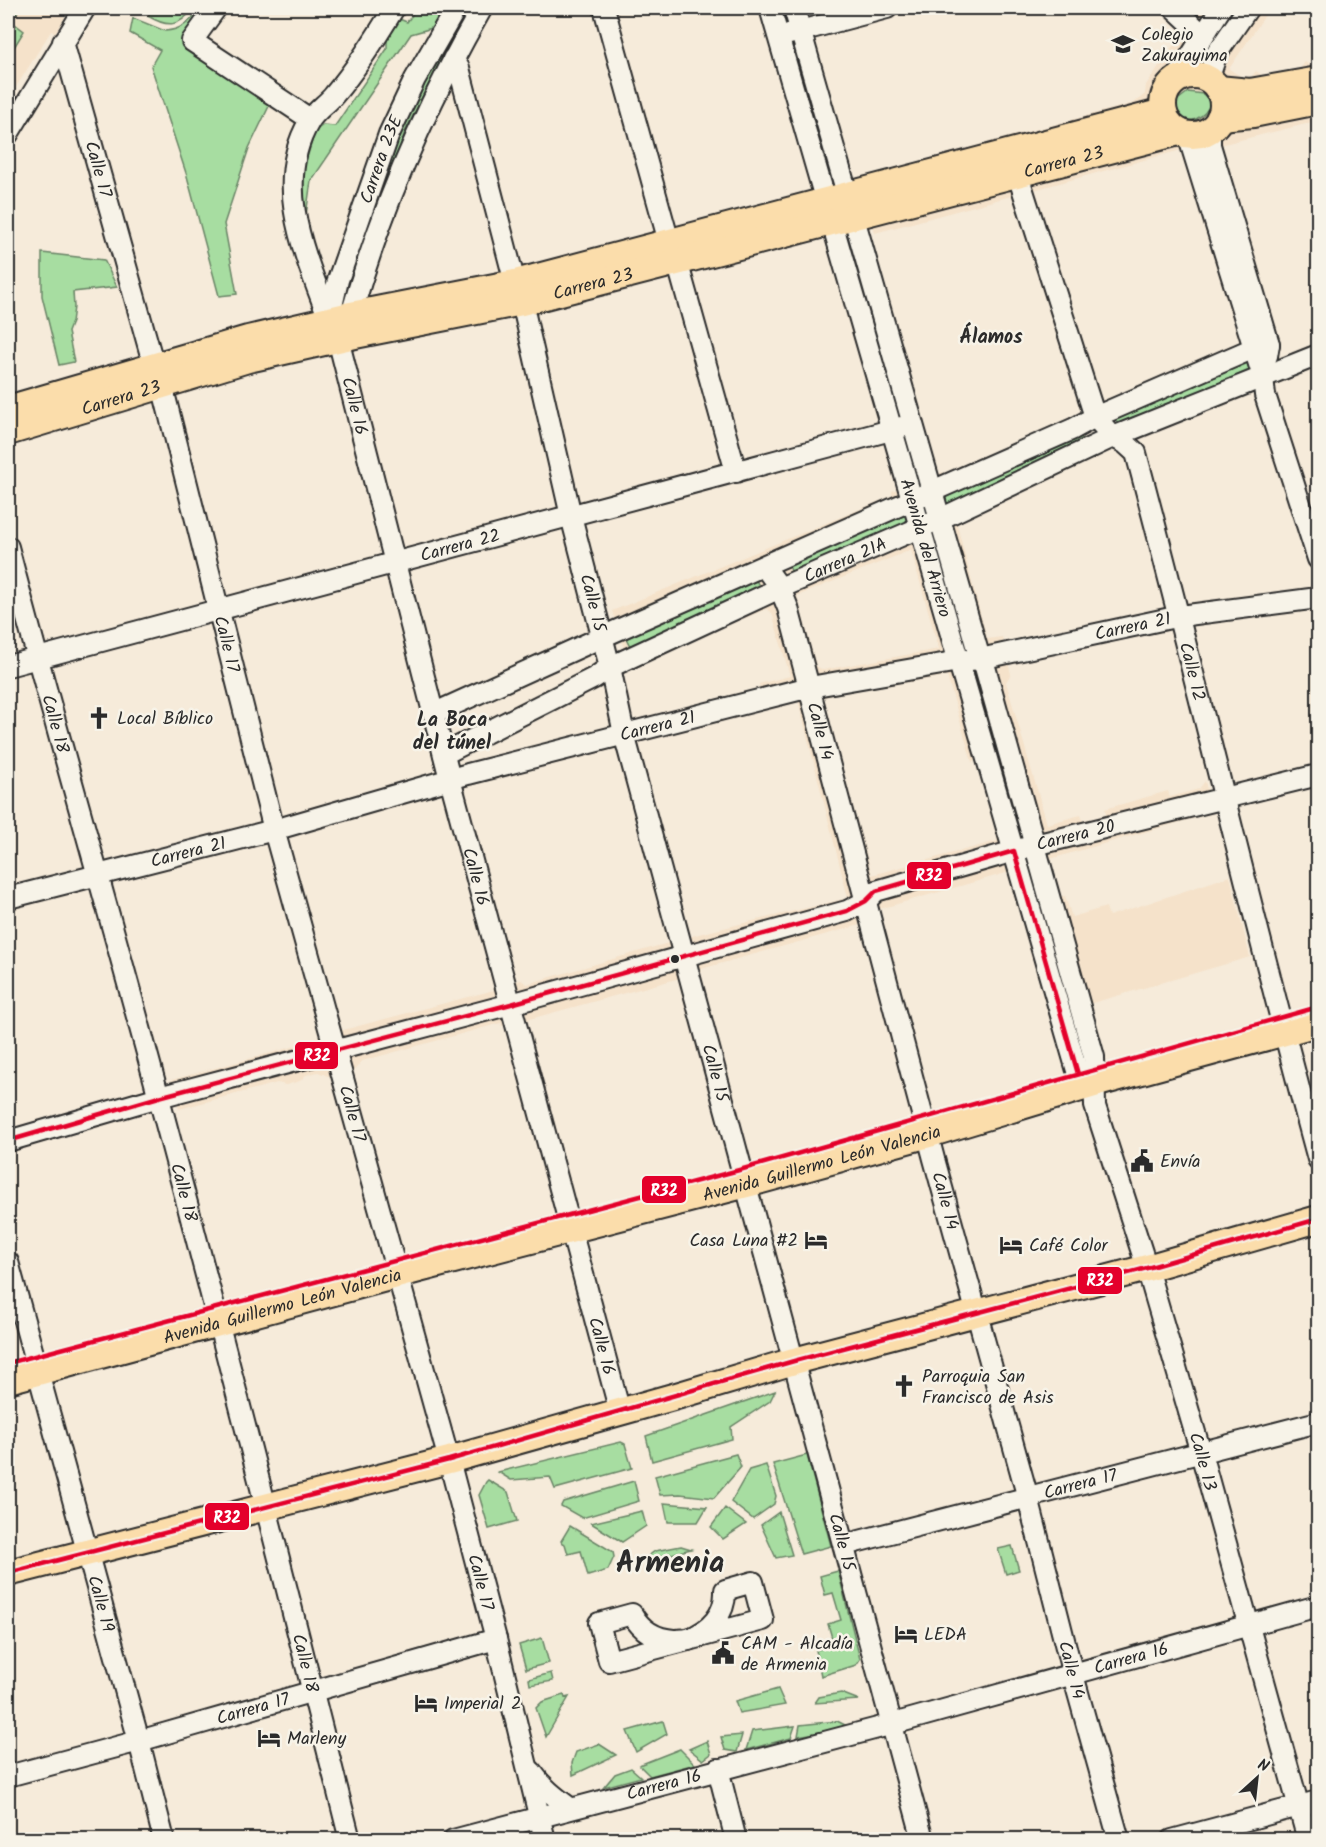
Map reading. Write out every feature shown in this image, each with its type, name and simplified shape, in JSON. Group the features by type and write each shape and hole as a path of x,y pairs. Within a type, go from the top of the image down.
{"main road":[{"path":"1213,84 1222,106 1192,125 1163,99 1168,88 1183,76 1193,75 1213,84 1250,92 1318,80"},
{"name":"Carrera 23","path":"8,409 248,359 339,324 518,293 839,208 1192,125 1318,101"},
{"name":"Carrera 23","path":"839,208 1017,172 1192,125"},
{"name":"Carrera 23","path":"8,432 158,376"},
{"name":"Avenida Guillermo León Valencia","path":"8,1380 747,1184 1318,1023"},
{"path":"8,1573 449,1460 794,1361 1147,1268 1318,1219"}],"street":[{"path":"8,134 85,8"},
{"path":"216,8 192,41 310,119 334,96 370,47 394,8"},
{"name":"Carrera 23E","path":"339,324 338,280 389,134 415,79 456,8"},
{"name":"Carrera 23E","path":"339,324 360,284 413,139 482,8"},
{"path":"604,8 735,472"},
{"name":"Avenida del Arriero","path":"770,8 778,37 913,424 980,659 986,667 1094,1057 1088,1086"},
{"name":"Avenida del Arriero","path":"794,8 891,430 1014,851 1088,1086"},
{"path":"778,37 887,8"},
{"path":"1174,8 1202,34"},
{"path":"1175,81 1202,34 1221,8"},
{"path":"1213,84 1217,53 1248,8"},
{"name":"Calle 17","path":"63,42 158,376 274,830 337,1050 449,1460 545,1839"},
{"name":"Calle 15","path":"453,60 459,68 518,293 571,516 610,667 624,734 883,1689 883,1726 923,1839"},
{"name":"Calle 16","path":"310,119 293,165 292,196 295,220 339,324 395,563 450,779 620,1412"},
{"path":"1192,125 1261,346 1265,395 1318,559"},
{"name":"Calle 12","path":"1017,172 1095,417 1113,437 1125,443 1136,453 1180,616 1224,799 1318,1160"},
{"name":"Carrera 21A","path":"435,713 1073,429 1095,417 1261,346"},
{"name":"Carrera 21A","path":"444,754 594,678 610,667 780,588 940,519 1113,437 1318,355"},
{"name":"Carrera 22","path":"8,666 913,424"},
{"name":"Calle 18","path":"8,547 220,1324 350,1839"},
{"name":"Calle 14","path":"764,566 780,588 788,608 976,1313 1028,1498 1072,1675 1119,1839"},
{"name":"Carrera 21","path":"8,898 274,830 450,779 810,687 980,659 1180,616 1318,598"},
{"name":"Carrera 20","path":"8,1141 159,1097 511,1004 685,954 848,911 866,901 876,891 1035,845 1318,775"},
{"name":"Calle 13","path":"1088,1086 1147,1268 1308,1839"},
{"name":"Calle 19","path":"8,1262 27,1341 38,1372 164,1839"},
{"name":"Carrera 17","path":"844,1545 1318,1422"},
{"name":"Carrera 16","path":"453,1839 883,1726 1318,1606"},
{"name":"Carrera 17","path":"8,1776 496,1639"},
{"path":"526,1765 539,1784 570,1808"},
{"path":"718,1769 736,1839"},
{"path":"1172,1839 1318,1801"}],"shaded area":[{"path":"8,8 51,8 65,17 55,33 51,31 8,100"},
{"path":"1199,8 1270,8 1229,69 1248,81 1256,71 1266,78 1270,73 1277,78 1281,72 1287,76 1292,69 1297,73 1305,62 1315,69 1318,65 1318,121 1224,144 1181,150 875,233 857,178 1134,103 1145,94 1146,85"},
{"path":"943,472 987,639 1002,637 1011,674 1006,682 1047,824 1081,815 1083,821 1106,815 1105,809 1168,791 1170,797 1199,789 1205,781 1212,813 1050,859 1061,896 1065,896 1072,917 1106,907 1109,916 1230,876 1250,957 1089,1004 1098,1038 1077,1044 1013,871 876,910 878,920 701,969 702,972 526,1020 502,1026 501,1023 362,1061 354,1071 328,1076 318,1072 286,1085 277,1083 179,1109 171,1080 318,1040 317,1037 494,990 493,987 521,980 527,984 699,934 848,898 798,700 764,708 759,684 790,676 772,613 766,609 630,667 612,611 892,496 892,491","holes":["911,550 939,649 823,670 816,666 797,596","947,676 972,762 980,760 1000,831 997,841 872,875 822,698 838,693"]}],"green space":[{"path":"8,8 20,8 11,21 24,31 8,57"},
{"path":"153,8 194,8 178,22 167,24 148,16"},
{"path":"417,8 444,8 432,28 411,34 311,181 306,215 300,197 303,171 315,131 323,125 335,126 387,49 387,37 399,19 407,22"},
{"path":"466,8 472,8 426,89 405,132 353,279 348,277 401,130"},
{"path":"1227,8 1240,8 1205,68 1190,66"},
{"path":"198,12 201,14 181,42 271,102 249,148 224,224 237,294 219,296 187,176 151,66 160,50 130,33 133,18 165,31 184,25"},
{"path":"1188,92 1203,94 1211,102 1201,116 1185,121 1175,115 1175,102"},
{"path":"847,234 897,411 894,412 843,235"},
{"path":"42,253 104,260 117,287 73,292 74,307 68,332 74,362 59,365 42,296"},
{"path":"1251,357 1256,367 1119,427 1114,416"},
{"path":"1080,434 1085,445 945,507 940,496"},
{"path":"905,512 910,523 793,575 788,564"},
{"path":"936,538 966,644 963,645 933,539"},
{"path":"756,580 761,590 631,648 626,638"},
{"path":"977,673 1023,837 1020,838 974,674"},
{"path":"1030,866 1081,1043 1077,1044 1027,867"},
{"path":"775,1391 770,1401 731,1427 732,1439 652,1461 646,1436"},
{"path":"621,1442 625,1444 632,1468 555,1489 550,1477 511,1480 498,1472"},
{"path":"736,1454 741,1467 714,1498 680,1494 660,1495 655,1476"},
{"path":"807,1455 831,1546 801,1554 773,1464"},
{"path":"766,1465 776,1496 774,1504 753,1519 731,1502 749,1470"},
{"path":"488,1480 508,1492 517,1521 489,1529 479,1495"},
{"path":"634,1481 639,1501 582,1518 561,1506 563,1502"},
{"path":"664,1503 707,1507 698,1522 668,1522"},
{"path":"725,1508 746,1524 723,1539 711,1527"},
{"path":"642,1511 646,1526 622,1542 591,1523"},
{"path":"779,1512 792,1555 776,1558 761,1525"},
{"path":"570,1526 613,1552 614,1557 608,1570 588,1576 581,1551 568,1554 565,1544 561,1541"},
{"path":"681,1546 691,1549 640,1562 655,1551"},
{"path":"1012,1546 1019,1570 1006,1574 998,1549"},
{"path":"838,1571 860,1659 856,1665 821,1676 816,1650 834,1645 828,1624 841,1620 833,1593 825,1595 820,1576"},
{"path":"542,1638 549,1663 526,1669 519,1645"},
{"path":"551,1673 553,1681 530,1685 529,1679"},
{"path":"778,1689 785,1705 739,1713 735,1701"},
{"path":"841,1693 859,1700 815,1703 819,1697"},
{"path":"564,1695 565,1698 569,1697 546,1737 536,1708 542,1702"},
{"path":"663,1721 667,1734 636,1752 627,1731"},
{"path":"837,1721 849,1727 798,1736 800,1725"},
{"path":"795,1726 791,1738 746,1750 752,1731"},
{"path":"742,1735 737,1752 725,1750 721,1737"},
{"path":"707,1741 711,1754 703,1760 689,1749"},
{"path":"599,1744 616,1755 573,1775 572,1763 576,1752"},
{"path":"680,1749 695,1764 650,1776 639,1765"},
{"path":"631,1768 641,1777 604,1787 615,1774"}],"transit line":[{"name":"R32","path":"8,1141 159,1097 511,1004 847,911 866,901 876,891 1014,851 1078,1074"},
{"name":"R32","path":"8,1363 743,1169 1318,1007"},
{"name":"R32","path":"8,1573 449,1460 794,1361 1147,1268 1318,1219"}],"place":[{"name":"Colegio Zakurayima","path":"1123,44"},
{"name":"Local Bíblico","path":"99,718"},
{"name":"Envía","path":"1142,1161"},
{"name":"Casa Luna #2","path":"816,1240"},
{"name":"Café Color","path":"1011,1245"},
{"name":"Parroquia San Francisco de Asis","path":"904,1386"},
{"name":"LEDA","path":"906,1634"},
{"name":"CAM - Alcadía de Armenia","path":"723,1653"},
{"name":"Imperial 2","path":"426,1703"},
{"name":"Marleny","path":"269,1738"}],"district":[{"name":"Álamos","path":"991,336"},
{"name":"La Boca del túnel","path":"452,730"},
{"name":"Armenia","path":"670,1562"}]}
